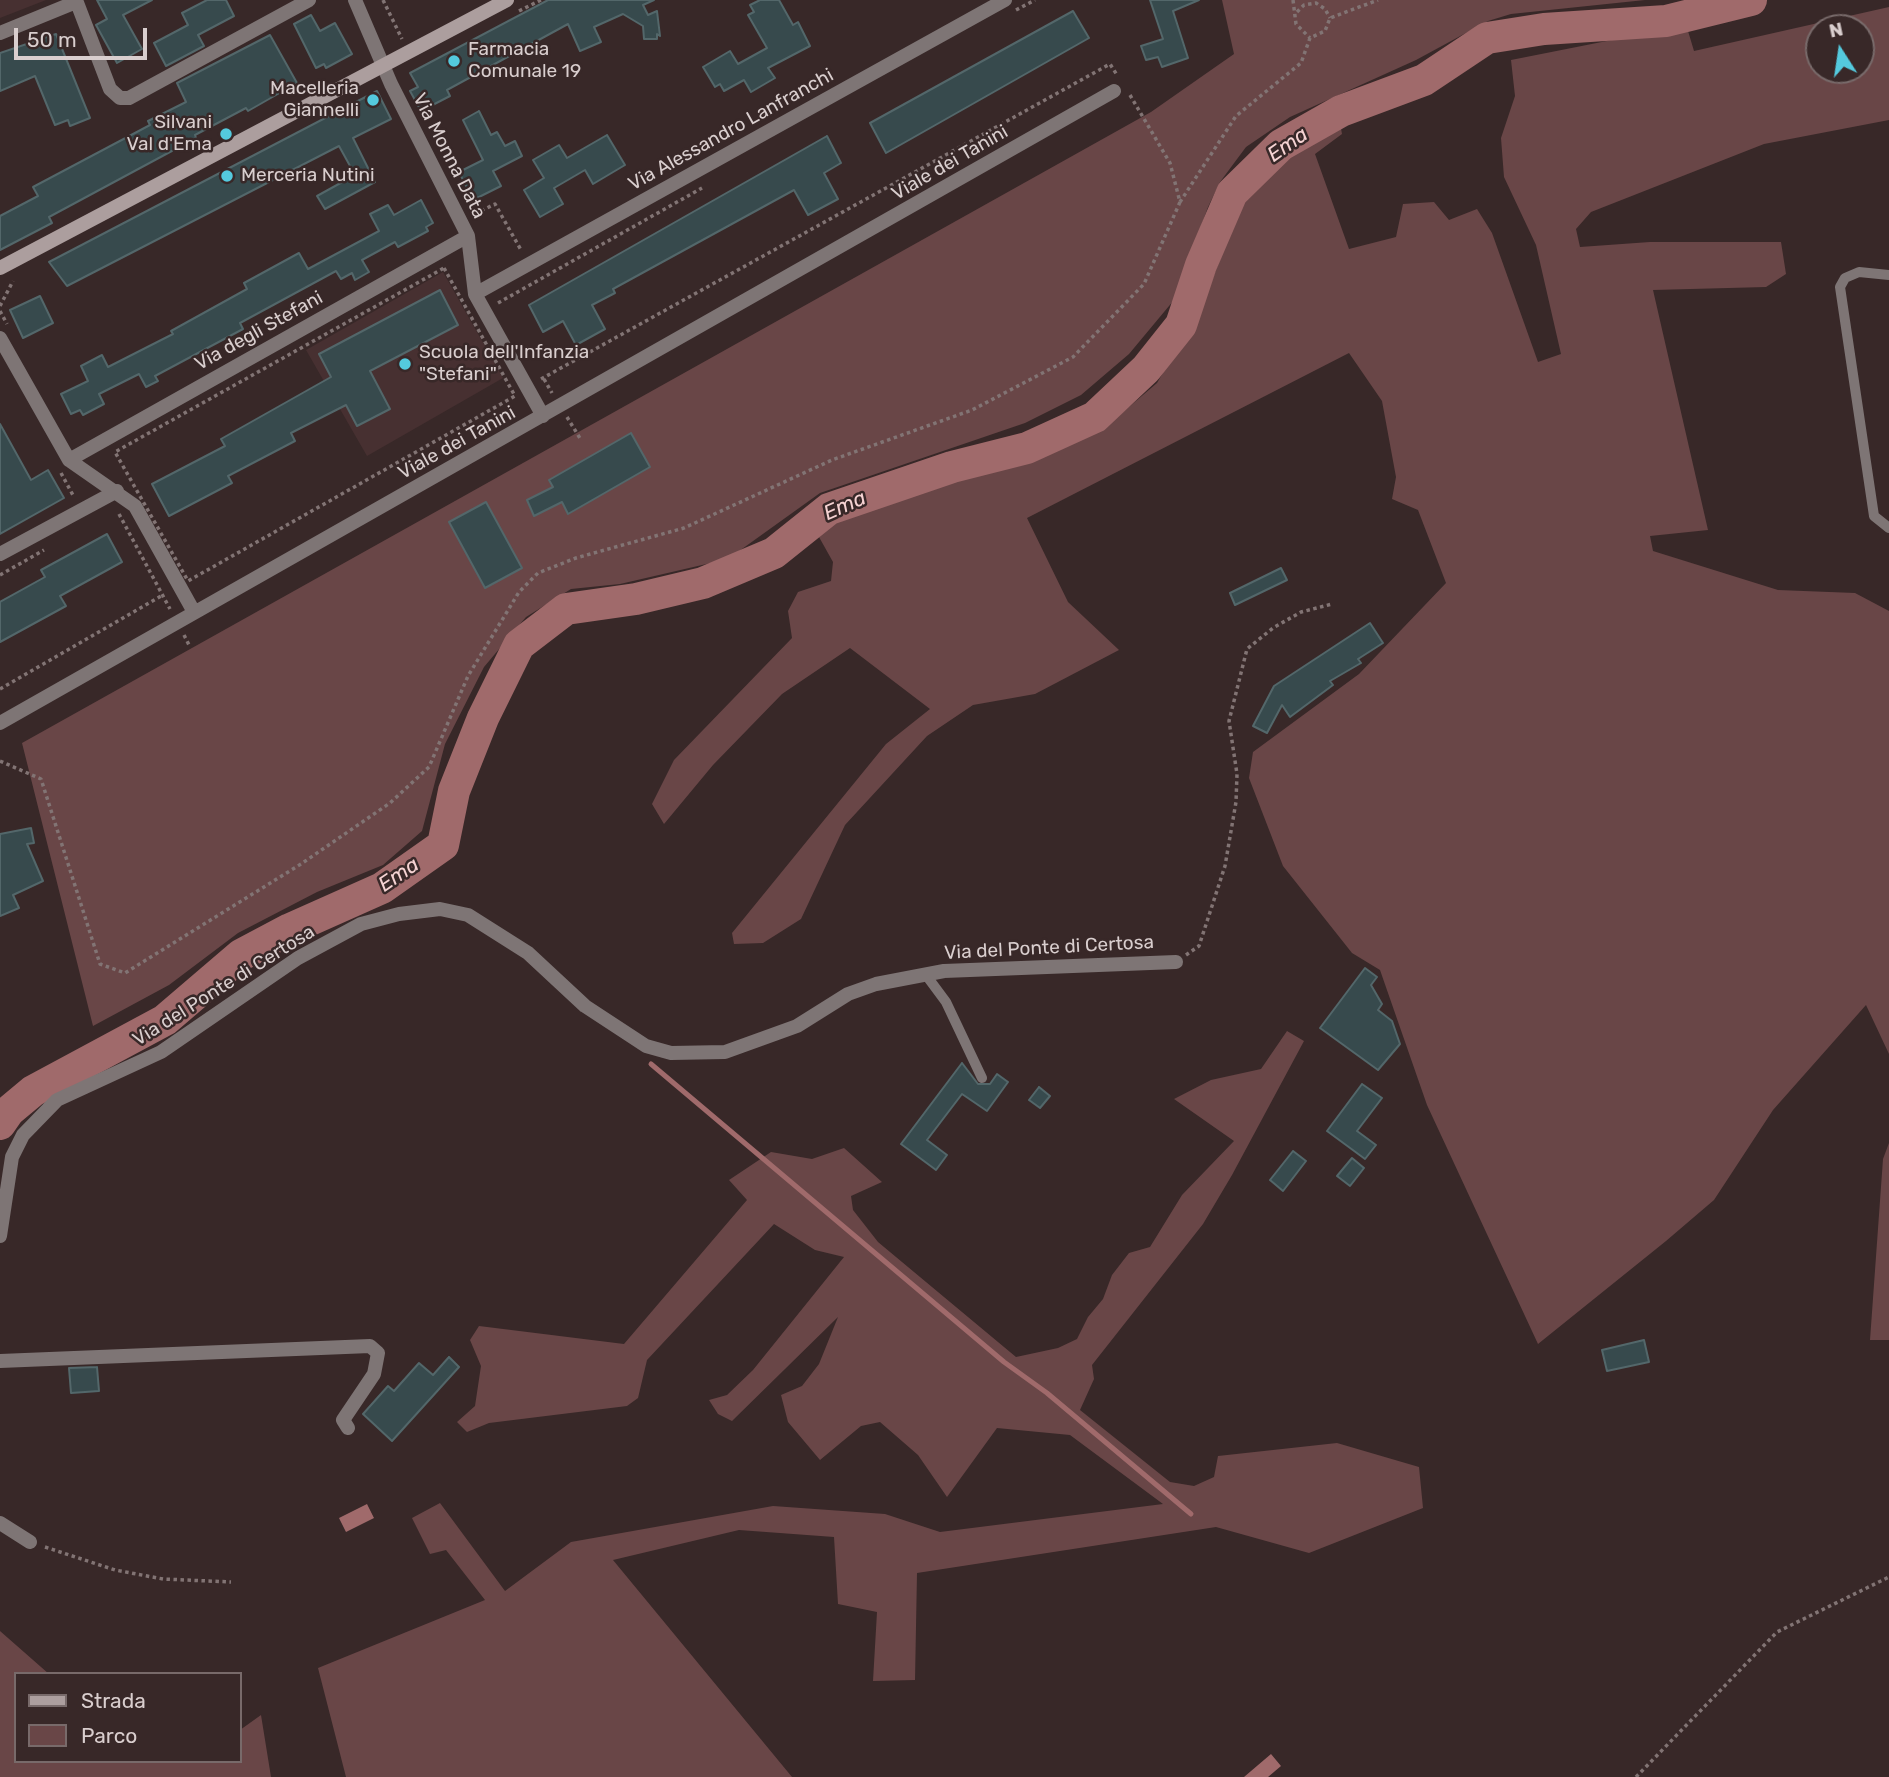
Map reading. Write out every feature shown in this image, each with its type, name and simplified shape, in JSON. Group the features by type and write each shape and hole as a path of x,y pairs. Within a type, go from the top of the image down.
{"main road":[{"path":"0,268 507,0"}],"street":[{"name":"Via Monna Data","path":"355,0 383,65 468,236 475,294 543,416"},
{"name":"Via Alessandro Lanfranchi","path":"475,294 1006,0"},
{"path":"0,33 76,1 110,89 120,98 129,98 306,2"},
{"name":"Viale dei Tanini","path":"0,723 1114,91"},
{"name":"Via degli Stefani","path":"62,462 468,236"},
{"path":"7,336 62,462 117,491 135,506 194,612"},
{"path":"0,554 117,491"},
{"name":"Via del Ponte di Certosa","path":"0,1236 12,1157 23,1135 57,1100 160,1052 298,958 361,924 399,914 440,909 468,915 528,953 584,1006 646,1046 671,1053 726,1052 797,1026 848,994 876,984 944,971 1176,962"},
{"path":"0,1361 370,1346 379,1353 374,1374 343,1420 348,1427"},
{"path":"0,1523 30,1542"}],"lane":[{"path":"1889,275 1859,272 1845,278 1840,287 1874,516 1889,528"},
{"path":"926,975 946,1002 982,1078"}],"path":[{"path":"383,0 402,40 415,33"},
{"path":"1293,0 1298,30 1310,38"},
{"path":"0,761 41,779 100,964 125,973 301,864 390,803 429,767 468,676 519,592 538,572 576,558 684,528 832,460 972,410 1073,357 1144,285 1180,202 1236,116 1301,63 1310,38 1325,31 1330,18 1378,0"},
{"path":"1296,13 1304,5 1315,3 1325,9 1330,18"},
{"path":"538,379 544,379 1110,64 1170,163 1180,202"},
{"path":"444,268 115,452 188,581 515,396"},
{"path":"498,304 503,314"},
{"path":"0,311 7,336"},
{"path":"62,462 75,499 64,505"},
{"path":"0,689 163,595 116,510"},
{"path":"0,575 47,549"},
{"path":"1176,962 1199,946 1225,866 1236,802 1237,775 1229,721 1247,649 1273,628 1301,612 1332,604"},
{"path":"30,1542 115,1570 163,1579 231,1582"},
{"path":"1636,1777 1777,1632 1889,1577"}],"shaded area":[{"path":"0,0 46,0 0,18"},
{"name":"Scuola dell'Infanzia \"Stefani\"","path":"443,272 503,378 367,456 306,350"},
{"path":"367,1504 374,1518 346,1532 339,1518"},
{"path":"1271,1754 1281,1766 1268,1777 1244,1777"}],"green space":[{"path":"1222,0 1645,0 1511,14 1488,21 1416,60 1290,117 1246,147 1220,182 1208,207 1174,300 1129,354 1081,395 1025,423 820,493 728,559 620,584 571,589 526,617 484,667 445,744 422,831 383,865 317,892 238,933 169,985 93,1026 22,743 1151,112 1234,54"},
{"path":"1889,7 1889,120 1764,144 1591,212 1576,229 1580,247 1650,242 1781,242 1786,274 1766,287 1653,290 1708,530 1650,536 1653,551 1778,590 1855,593 1889,611 1889,1054 1866,1005 1773,1110 1714,1200 1538,1344 1427,1105 1380,970 1352,953 1283,866 1249,778 1253,752 1359,674 1446,583 1418,510 1392,499 1396,477 1382,401 1349,353 1027,518 1068,602 1119,650 1035,694 973,705 927,736 845,825 801,919 763,943 734,944 732,933 886,744 930,709 850,648 782,694 713,765 664,824 652,804 674,760 792,638 788,611 798,592 831,581 833,562 819,537 842,516 977,474 1109,424 1157,383 1203,303 1245,196 1271,168 1306,141 1340,123 1342,134 1315,154 1349,249 1396,237 1403,204 1434,202 1449,220 1477,209 1492,233 1538,362 1561,354 1536,245 1504,177 1501,138 1515,96 1511,60 1627,37 1688,31 1694,51 1805,26 1805,84 1875,84 1875,14 1858,14"},
{"path":"1287,1031 1304,1041 1232,1175 1203,1224 1092,1365 1094,1379 1080,1410 1170,1482 1194,1486 1214,1477 1218,1456 1337,1443 1419,1467 1423,1508 1309,1553 1216,1527 917,1573 915,1680 873,1681 877,1612 838,1604 834,1537 739,1530 613,1560 792,1777 346,1777 318,1668 485,1600 446,1550 430,1554 412,1518 440,1503 505,1591 571,1542 773,1506 885,1514 940,1532 1163,1504 1070,1435 997,1428 947,1497 918,1455 880,1422 861,1426 820,1460 788,1422 781,1395 802,1386 819,1364 838,1317 732,1421 718,1414 709,1400 727,1395 753,1370 844,1257 815,1250 774,1224 647,1360 638,1398 627,1406 489,1423 467,1432 457,1422 475,1406 481,1366 470,1340 479,1326 624,1344 747,1200 729,1180 771,1152 812,1159 844,1148 882,1182 851,1196 853,1210 878,1242 1016,1357 1058,1348 1077,1339 1088,1317 1103,1299 1112,1275 1129,1253 1150,1247 1182,1195 1234,1141 1174,1099 1211,1080 1261,1069"},
{"path":"1889,1143 1889,1340 1870,1340 1883,1159"},
{"path":"0,1631 47,1672 14,1672 14,1763 242,1763 242,1729 261,1715 271,1777 0,1777"}],"building":[{"path":"97,0 152,0 123,15 142,49 117,63 96,25 107,19"},
{"path":"207,0 226,0 234,16 198,35 204,46 166,66 154,43 188,25 182,13"},
{"path":"548,0 654,0 643,5 648,15 657,11 660,36 657,34 657,39 644,39 643,26 623,14 594,27 601,42 580,51 568,24 447,90 450,96 421,111 410,91 418,87 410,73"},
{"path":"760,0 779,0 793,25 798,22 810,46 768,68 775,78 751,92 744,80 724,91 720,84 715,87 703,67 730,51 738,64 767,48 748,15 754,12 750,5"},
{"path":"1150,0 1199,0 1173,11 1188,58 1162,67 1158,57 1146,60 1141,46 1163,39"},
{"path":"1073,11 1089,38 886,153 870,123"},
{"path":"311,15 320,31 335,23 352,54 326,68 324,64 316,68 294,24"},
{"path":"56,34 90,118 70,126 68,120 55,125 35,76 0,91 0,53"},
{"path":"270,35 297,83 248,111 246,108 195,135 196,138 49,217 52,223 0,250 0,216 38,196 33,187 150,125 148,121 186,102 177,83"},
{"path":"377,91 391,119 353,138 375,182 325,209 317,196 355,175 339,146 67,286 49,262"},
{"path":"479,111 491,135 497,132 505,146 515,141 522,156 493,171 501,186 473,200 459,172 483,160 463,120"},
{"path":"607,135 625,165 593,184 585,170 554,188 563,204 540,217 524,190 544,178 533,160 559,145 567,158"},
{"path":"827,136 841,163 824,173 838,199 808,215 794,190 613,289 615,293 592,305 605,329 576,345 563,321 543,332 529,305"},
{"path":"421,200 433,223 426,227 428,231 398,247 395,242 362,260 369,272 355,280 352,273 341,279 336,271 240,323 243,329 155,376 158,381 146,387 139,374 99,394 104,404 83,415 80,410 71,414 61,394 88,381 81,366 102,355 108,367 173,334 171,331 247,289 244,283 299,253 308,269 379,231 370,214 388,205 394,215"},
{"path":"440,290 458,325 370,371 390,409 357,426 346,405 291,433 295,441 228,476 232,483 169,516 152,484 225,446 221,439 331,377 319,354"},
{"path":"40,296 53,323 23,338 10,310"},
{"path":"0,424 31,480 48,470 64,498 0,534"},
{"path":"631,433 650,467 568,514 562,502 534,516 527,500 553,487 549,480"},
{"path":"486,502 522,568 485,588 449,522"},
{"path":"107,534 122,562 60,596 66,606 0,642 0,602 45,577 41,570"},
{"path":"1281,568 1287,580 1235,605 1230,593"},
{"path":"1370,623 1383,643 1358,659 1361,663 1330,681 1333,685 1290,717 1282,705 1267,733 1253,726 1274,686"},
{"path":"31,828 34,843 27,844 43,881 13,895 19,908 0,916 0,834"},
{"path":"1365,968 1377,977 1371,985 1382,1004 1378,1010 1392,1021 1400,1044 1378,1070 1320,1028"},
{"path":"962,1063 978,1084 990,1084 997,1074 1008,1082 987,1111 962,1094 927,1140 947,1155 936,1170 901,1144"},
{"path":"1362,1084 1382,1098 1357,1131 1376,1145 1365,1159 1327,1131"},
{"path":"1039,1087 1050,1096 1040,1108 1029,1100"},
{"path":"1293,1151 1306,1161 1283,1191 1270,1180"},
{"path":"1352,1158 1364,1168 1350,1186 1337,1176"},
{"path":"1644,1340 1649,1362 1607,1371 1602,1350"},
{"path":"449,1357 459,1367 392,1441 363,1414 388,1386 394,1391 419,1363 433,1375"},
{"path":"97,1367 99,1391 71,1393 69,1368"}],"waterway":[{"name":"Ema","path":"0,1124 9,1111 33,1091 165,1020 241,955 290,929 382,888 443,845 454,791 483,718 519,645 566,609 636,599 703,583 774,553 829,509 952,467 1027,448 1095,417 1146,369 1181,325 1201,265 1232,193 1281,145 1341,111 1424,80 1487,38 1544,29 1666,21 1751,0"},
{"path":"651,1064 1004,1362 1047,1393 1191,1514"}],"place":[{"name":"Farmacia Comunale 19","path":"454,61"},
{"name":"Macelleria Giannelli","path":"373,100"},
{"name":"Silvani Val d'Ema","path":"226,134"},
{"name":"Merceria Nutini","path":"227,176"},
{"name":"Scuola dell'Infanzia \"Stefani\"","path":"405,364"}]}
